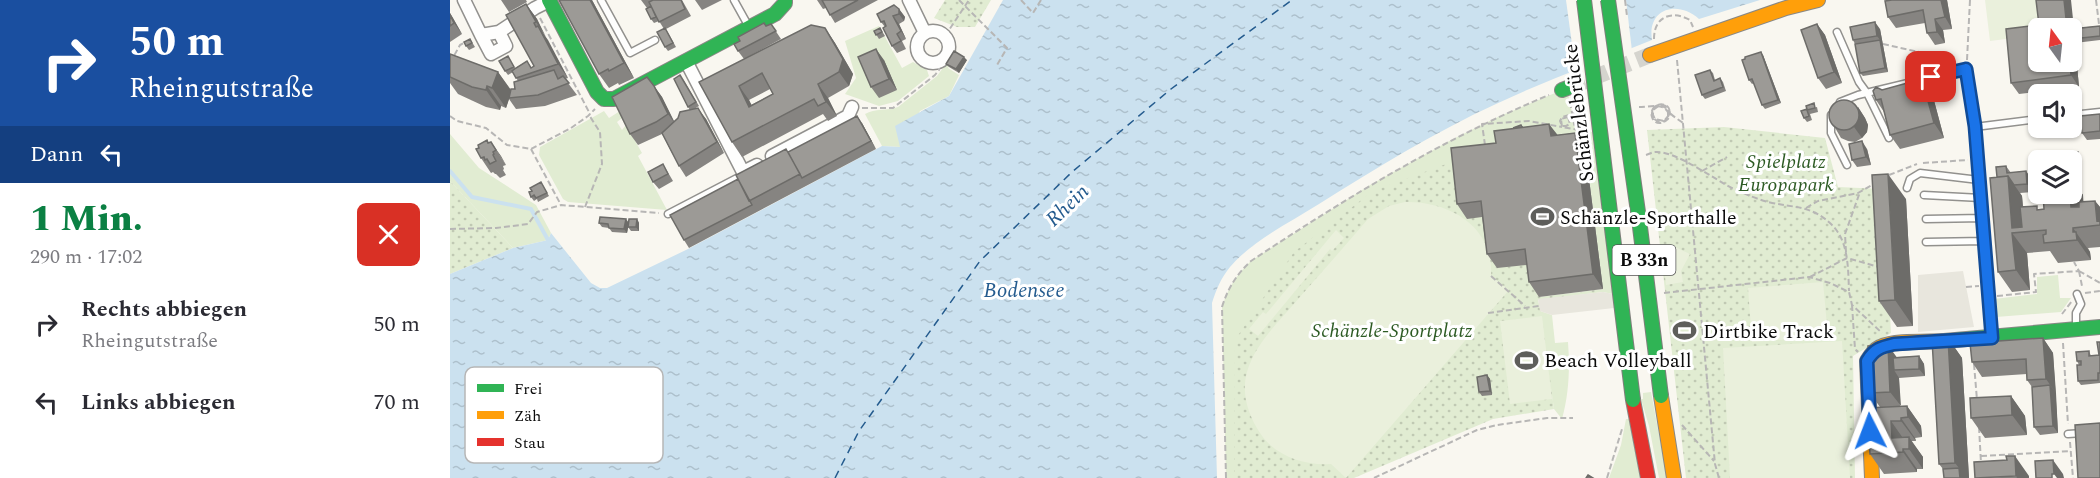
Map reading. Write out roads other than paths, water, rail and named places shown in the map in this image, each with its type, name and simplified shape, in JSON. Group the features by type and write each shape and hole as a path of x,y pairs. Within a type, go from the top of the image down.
{"main road":[{"path":"550,0 597,92 604,99 614,99 775,14 785,1"},
{"name":"Schänzlebrücke","path":"1584,0 1633,400 1648,478"},
{"name":"B 33n","path":"1608,0 1674,478"},
{"path":"1654,53 1786,8 1818,0"},
{"path":"1872,478 1867,361 1872,352 1880,347 1894,344 1938,347 1992,338 2100,327"}],"street":[{"path":"464,0 491,54 506,46 499,33"},
{"path":"482,35 499,33 550,0"},
{"path":"909,0 926,33"},
{"path":"936,31 945,36 949,50 939,62 924,60 918,51 919,41 926,33 936,31"},
{"path":"686,61 743,172 849,116 852,107"}],"lane":[{"path":"601,0 630,53 656,40"},
{"path":"734,0 749,28"},
{"path":"1837,32 1859,82 1867,93 1889,138"},
{"path":"1847,165 1832,133 1832,111 1839,103 1867,93 1966,69 1975,126 1992,338"},
{"path":"2082,115 2100,112"},
{"path":"1975,126 2028,120"},
{"path":"668,214 740,177 743,172"},
{"path":"1907,188 1910,179 1920,173 1979,180"},
{"path":"1924,195 1981,198"},
{"path":"1926,219 1983,218"},
{"path":"1926,242 1984,241"},
{"path":"2069,331 2080,304 2077,294"},
{"path":"2068,434 2089,432"}],"water":[{"name":"Bodensee","path":"1003,0 1760,0 1699,19 1682,10 1666,10 1654,21 1652,40 1535,87 1451,126 1384,164 1249,248 1224,275 1212,303 1217,478 450,478 450,274 513,248 548,240 551,233 591,283 600,288 607,288 688,249 882,146 900,147 895,126 949,96"}],"waterway":[{"path":"450,171 472,197 531,209 548,240"}],"tunnel":[{"path":"1570,87 1650,55"}],"place":[{"name":"Schänzle-Sporthalle","path":"1542,217"},
{"name":"Dirtbike Track","path":"1685,331"},
{"name":"Beach Volleyball","path":"1526,360"}],"park label":[{"name":"Spielplatz Europapark","path":"1786,172"},
{"name":"Schänzle-Sportplatz","path":"1392,330"}],"water label":[{"name":"Rhein","path":"1067,205"}]}
